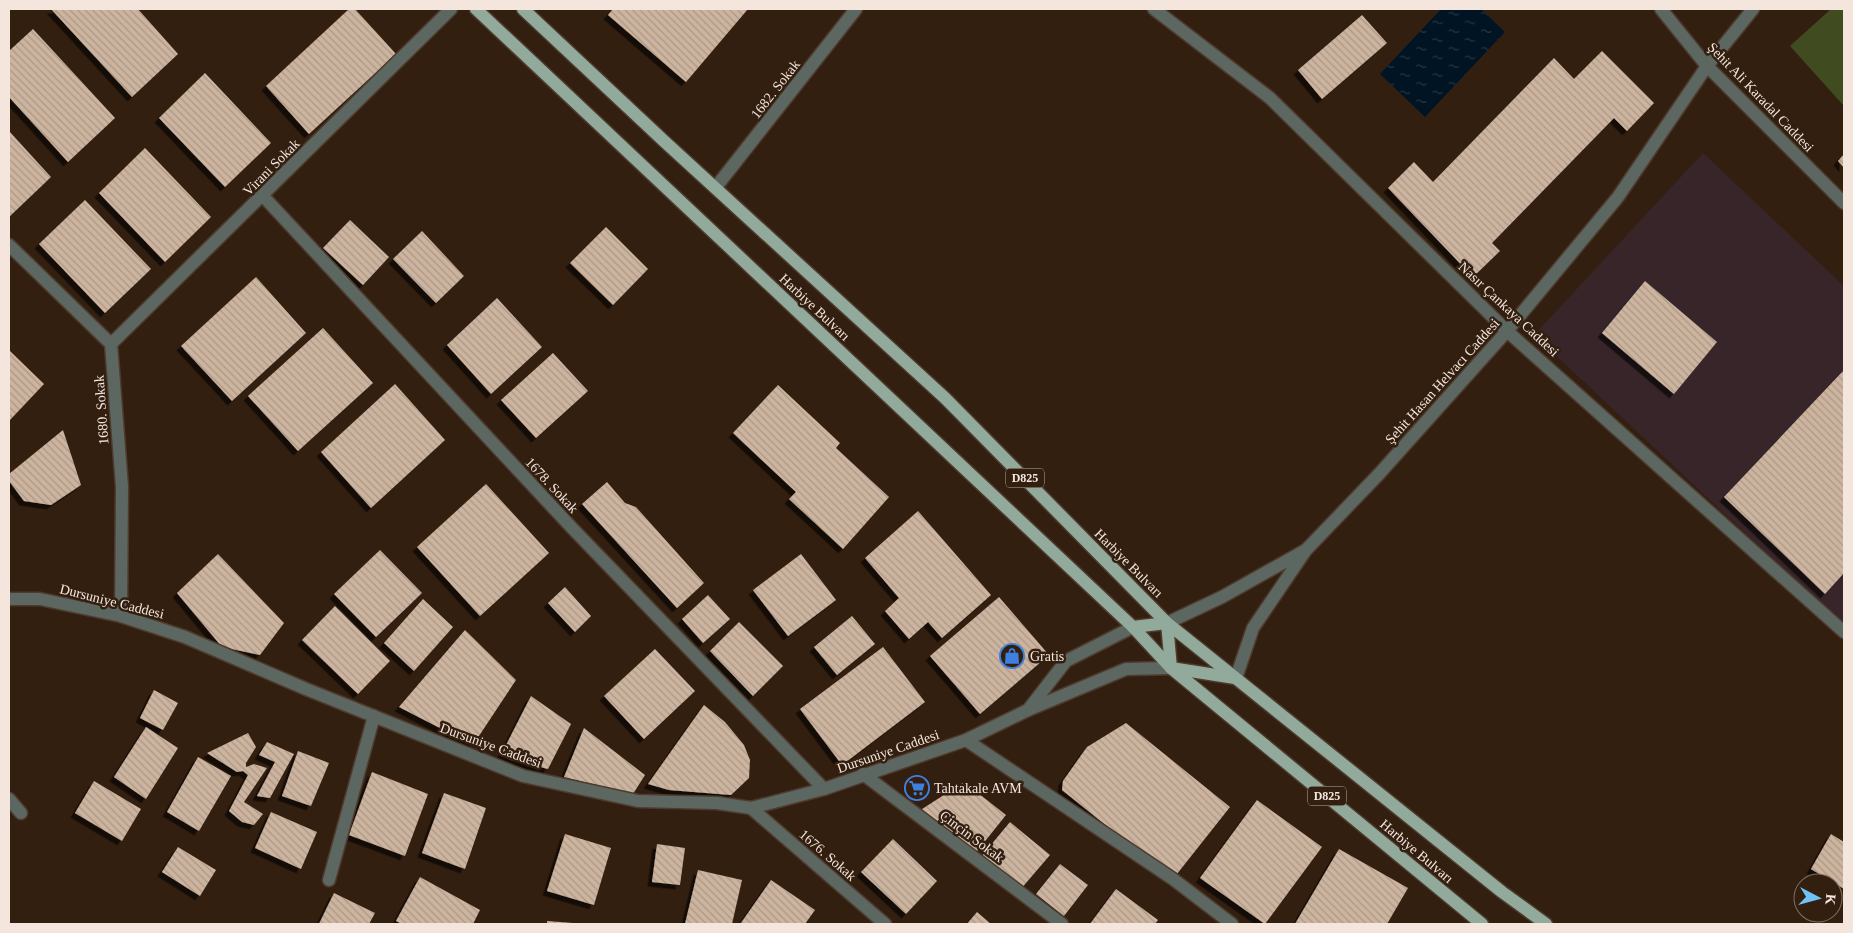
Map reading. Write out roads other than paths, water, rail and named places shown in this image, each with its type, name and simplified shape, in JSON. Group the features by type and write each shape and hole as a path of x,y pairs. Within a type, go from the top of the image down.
{"main road":[{"name":"Harbiye Bulvarı","path":"476,9 1133,627 1171,668 1482,924"},
{"name":"Harbiye Bulvarı","path":"524,9 945,398 1167,623 1494,886 1546,924"},
{"path":"1133,627 1167,623 1171,668 1236,678"}],"street":[{"name":"Virani Sokak","path":"111,344 451,9"},
{"name":"1682. Sokak","path":"716,187 856,9"},
{"name":"Nasır Çankaya Caddesi","path":"1154,9 1270,98 1507,331 1844,632"},
{"name":"Şehit Ali Karadal Caddesi","path":"1661,9 1706,66 1844,203"},
{"name":"Şehit Hasan Helvacı Caddesi","path":"1236,678 1253,628 1306,550 1379,474 1507,331 1618,197 1706,66 1754,9"},
{"name":"1678. Sokak","path":"263,196 573,529 824,789"},
{"path":"9,245 111,344"},
{"name":"1680. Sokak","path":"111,344 122,487 121,616"},
{"name":"Şehit Hasan Helvacı Caddesi","path":"1167,623 1222,597 1306,550"},
{"name":"Dursuniye Caddesi","path":"9,600 40,599 121,616 185,637 523,776 638,801 716,803 751,808 824,789 966,740 1028,710 1126,669 1171,668"},
{"name":"Dursuniye Caddesi","path":"1028,710 1066,661 1133,627"},
{"path":"329,880 374,716"},
{"path":"966,740 1173,879 1232,924"},
{"name":"Çinçin Sokak","path":"863,774 1062,924"},
{"path":"9,799 21,813"},
{"name":"1676. Sokak","path":"751,808 885,924"}],"water":[{"path":"1441,9 1481,9 1505,32 1425,117 1380,74"}],"place":[{"name":"Gratis","path":"1012,656"},
{"name":"Tahtakale AVM","path":"917,788"}]}
